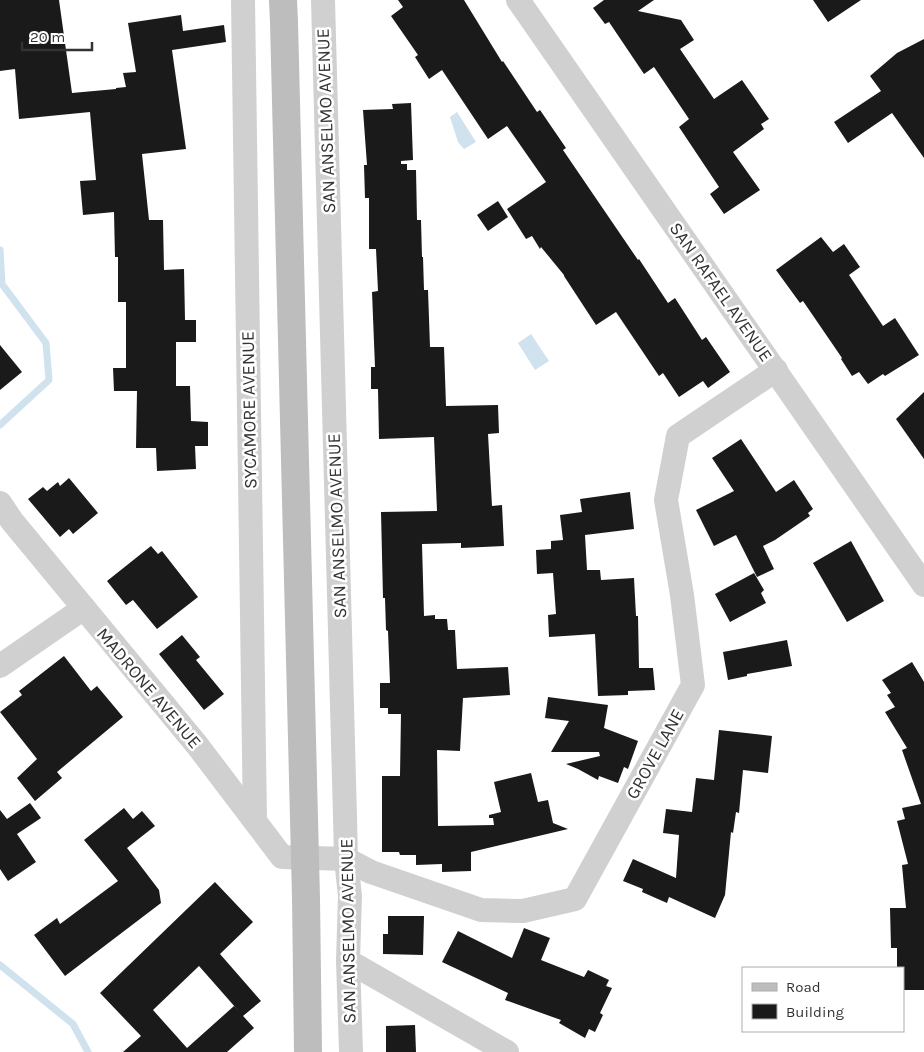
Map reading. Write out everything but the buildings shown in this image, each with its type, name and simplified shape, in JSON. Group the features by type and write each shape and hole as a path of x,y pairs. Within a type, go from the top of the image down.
{"main road":[{"path":"283,11 308,1052"}],"street":[{"name":"SYCAMORE AVENUE","path":"243,0 254,821"},
{"name":"SAN ANSELMO AVENUE","path":"323,0 346,859 350,896 348,961 351,1052"},
{"name":"SAN RAFAEL AVENUE","path":"518,0 924,585"},
{"name":"GROVE LANE","path":"304,858 346,859 371,872 481,910 523,911 576,899 693,685 682,595 666,500 678,436 776,370"},
{"name":"MADRONE AVENUE","path":"0,503 12,521 197,745 282,857 304,858"},
{"path":"0,666 84,608"},
{"path":"348,961 507,1052"}],"water":[{"path":"457,112 476,142 464,149 458,142 450,117"},
{"path":"531,334 549,361 535,370 518,343"}],"waterway":[{"path":"0,250 2,284 46,343 49,380 0,425"},
{"path":"0,965 73,1024 88,1052"}]}
